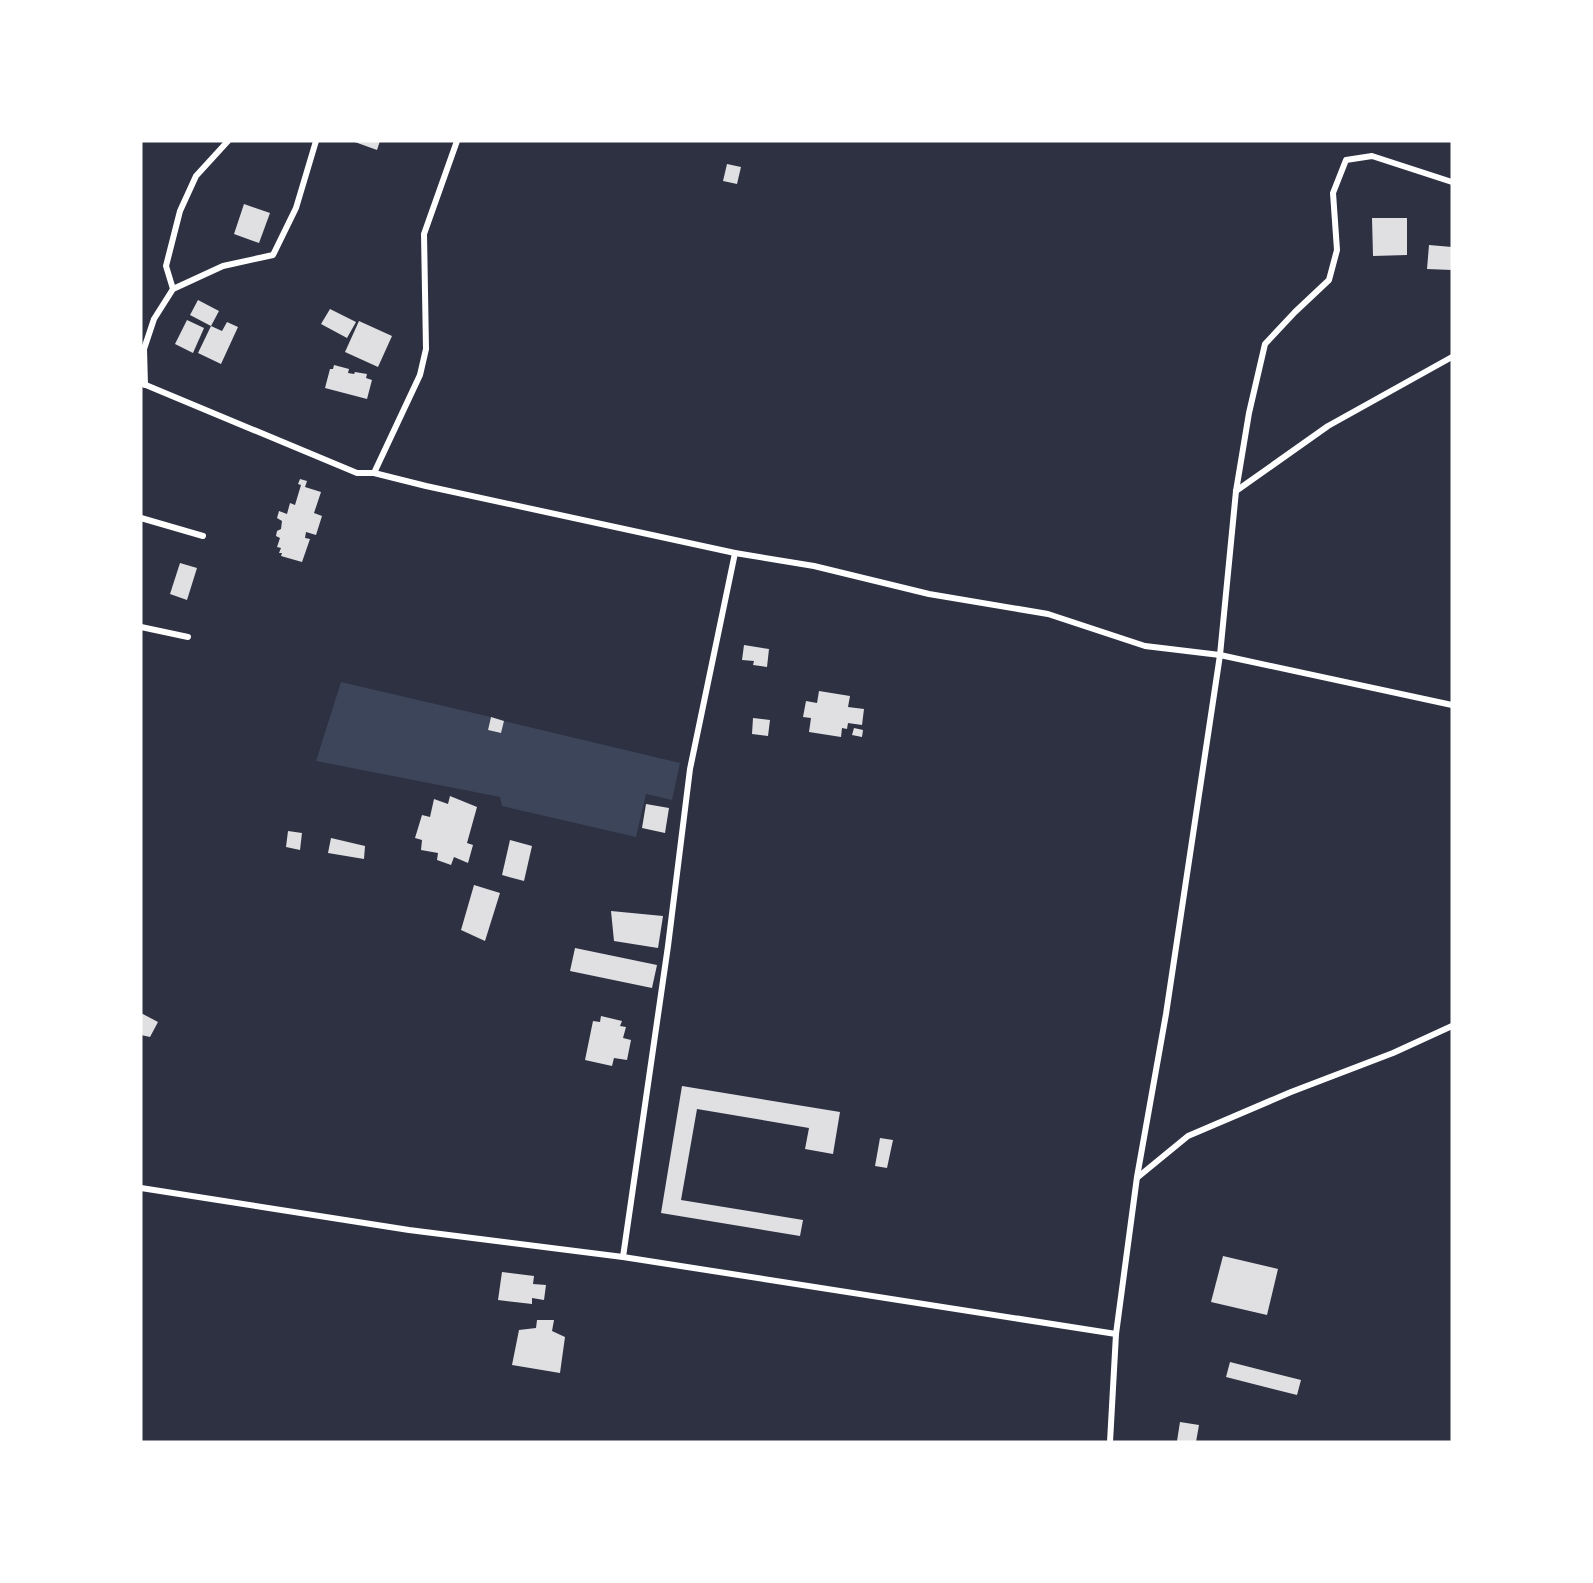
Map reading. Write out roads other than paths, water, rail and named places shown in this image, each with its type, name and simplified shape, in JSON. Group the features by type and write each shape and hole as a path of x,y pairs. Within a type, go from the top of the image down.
{"street":[{"path":"173,289 166,266 180,211 196,176 228,141"},
{"path":"316,141 296,208 273,255 223,266 173,289 154,319 144,349 143,384 357,473 374,473 735,553 814,566 929,594 1048,614 1145,646 1220,655 1452,705"},
{"path":"374,473 420,375 426,349 424,234 457,141"},
{"path":"1110,1442 1116,1334 1137,1177 1166,1014 1220,655 1236,491 1265,345 1329,280 1337,249 1333,192 1346,160 1372,156 1452,182"},
{"path":"1236,491 1328,426 1452,357"},
{"path":"141,518 203,536"},
{"path":"623,1257 668,946 690,769 735,553"},
{"path":"141,627 188,637"},
{"path":"1137,1177 1188,1136 1291,1092 1393,1053 1452,1026"},
{"path":"141,1188 409,1230 623,1257 1116,1334"}]}
